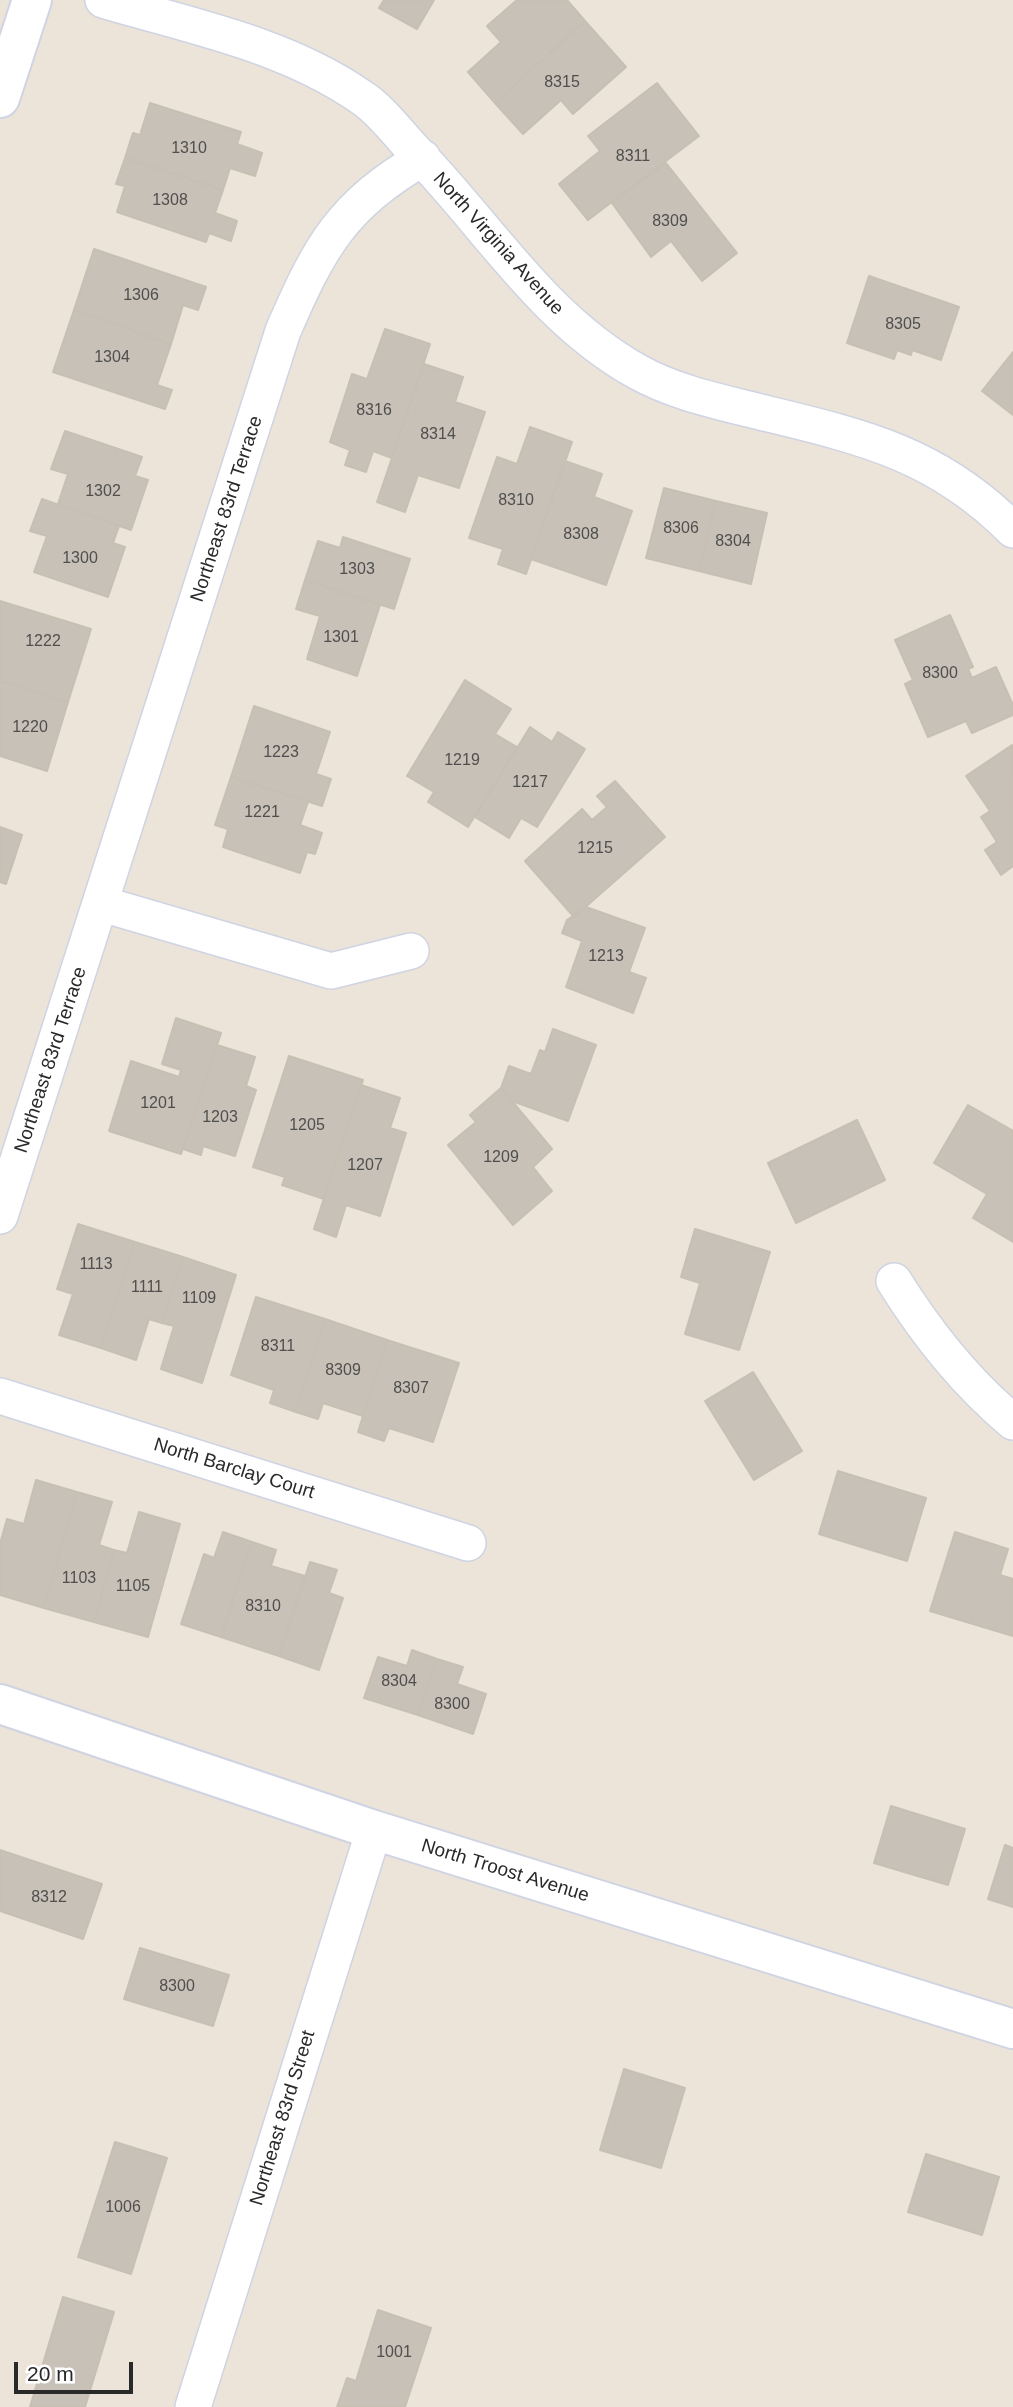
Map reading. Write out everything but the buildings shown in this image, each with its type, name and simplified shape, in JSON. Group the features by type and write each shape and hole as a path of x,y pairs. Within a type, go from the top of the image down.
{"street":[{"path":"0,98 32,0"},
{"name":"North Virginia Avenue","path":"103,0 267,49 320,72 364,98 422,158 544,301 588,340 639,373 698,397 873,440 895,449 927,463 987,504 1013,530"},
{"name":"Northeast 83rd Terrace","path":"0,1216 102,904 283,331 308,274 335,228 382,182 422,158"},
{"path":"102,904 331,971 411,951"},
{"path":"894,1281 926,1332 958,1370 1013,1422"},
{"name":"North Barclay Court","path":"0,1396 468,1543"},
{"name":"North Troost Avenue","path":"0,1704 374,1830 1013,2029"},
{"name":"Northeast 83rd Street","path":"193,2407 374,1830"}]}
